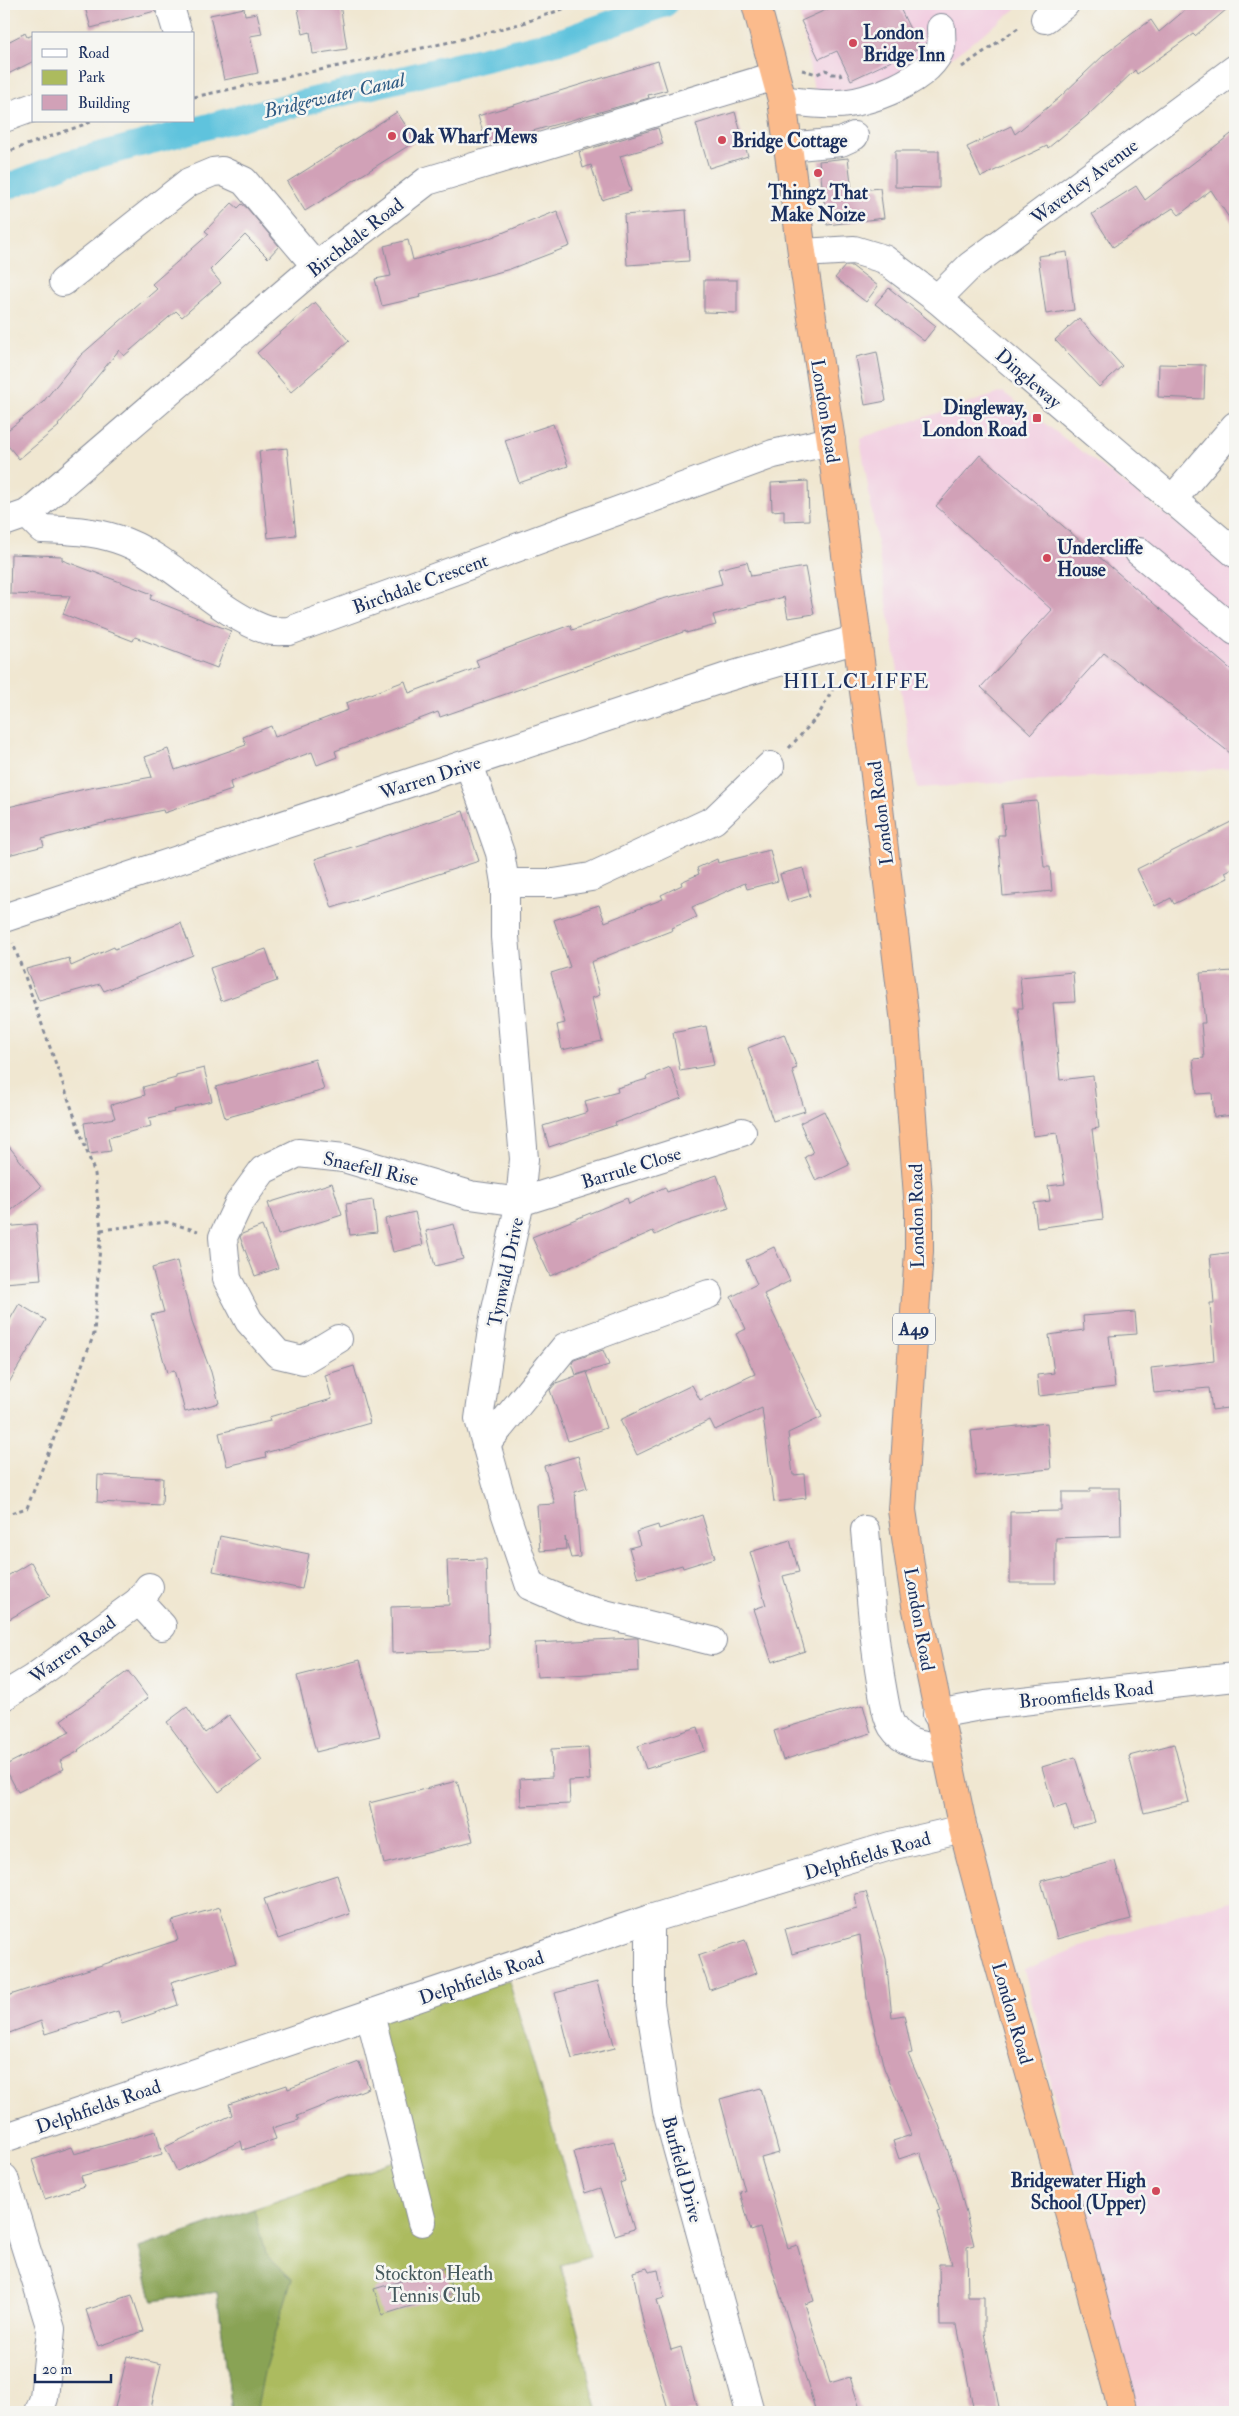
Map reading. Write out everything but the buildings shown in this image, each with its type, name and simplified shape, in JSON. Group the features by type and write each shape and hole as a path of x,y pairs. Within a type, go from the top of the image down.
{"highway":[{"name":"London Road","path":"756,4 786,82 787,147 831,441 905,1023 919,1210 919,1251 902,1510 916,1605 963,1828 1123,2412"}],"street":[{"path":"169,4 177,32"},
{"path":"786,82 837,104 853,102 895,89 930,67 941,47 941,28"},
{"name":"Waverley Avenue","path":"937,299 970,266 1235,69"},
{"name":"Birchdale Road","path":"15,518 316,266 427,181 786,82"},
{"path":"4,118 32,108"},
{"path":"787,147 841,142 854,136"},
{"path":"63,282 189,182 214,172 228,173 244,181 316,266"},
{"name":"Dingleway","path":"802,252 854,250 884,259 937,299 1235,553"},
{"path":"1172,500 1235,426"},
{"name":"Birchdale Crescent","path":"15,518 42,529 83,531 118,539 149,555 245,620 268,630 289,631 773,454 831,441"},
{"path":"1139,552 1235,631"},
{"name":"Warren Drive","path":"4,918 724,678 857,639"},
{"name":"Tynwald Drive","path":"469,764 500,853 505,884 505,937 524,1159 520,1202 494,1323 479,1419 530,1586 581,1608 712,1641"},
{"path":"505,884 554,883 591,876 714,820 770,766"},
{"name":"Barrule Close","path":"520,1202 743,1135"},
{"name":"Snaefell Rise","path":"223,1237 239,1204 263,1170 298,1153 344,1158 470,1195 520,1202"},
{"path":"223,1237 227,1279 248,1321 278,1354 303,1360 338,1339"},
{"path":"486,1444 565,1347 709,1294"},
{"path":"864,1530 880,1675 887,1714 892,1726 904,1738 915,1745 945,1749"},
{"name":"Warren Road","path":"4,1696 32,1679 144,1594 162,1626"},
{"name":"Broomfields Road","path":"938,1714 986,1705 1235,1677"},
{"name":"Delphfields Road","path":"4,2138 650,1920 890,1846 963,1828"},
{"name":"Burfield Drive","path":"650,1920 650,2003 666,2111 750,2412"},
{"path":"370,2014 422,2222"},
{"path":"4,2178 51,2329 44,2398 39,2412"}],"path":[{"path":"195,97 450,42 524,23 576,4"},
{"path":"786,82 826,70"},
{"path":"4,154 91,122"},
{"path":"770,766 818,716 833,691 837,678"},
{"path":"4,918 95,1174 101,1230 94,1334 27,1508 4,1515"},
{"path":"101,1230 166,1222 223,1237"}],"shaded area":[{"path":"798,4 1013,4 1016,9 917,84 819,118"},
{"path":"1003,392 1235,567 1235,768 917,788 860,438"},
{"name":"Bridgewater High School (Upper)","path":"1235,1900 1235,2412 1130,2412 1024,1970 1086,1944 1184,1913"}],"green space":[{"name":"Stockton Heath Tennis Club","path":"509,1981 590,2257 561,2265 598,2412 232,2412 217,2292 153,2301 139,2248 406,2157 370,2014"},
{"path":"254,2209 265,2254 292,2279 265,2368 256,2412 232,2412 217,2292 153,2301 139,2248"}],"waterway":[{"name":"Bridgewater Canal","path":"4,188 68,163 255,114 564,40 665,4"}],"place":[{"name":"London Bridge Inn","path":"853,43"},
{"name":"Oak Wharf Mews","path":"392,136"},
{"name":"Bridge Cottage","path":"722,140"},
{"name":"Thingz That Make Noize","path":"818,173"},
{"name":"Dingleway, London Road","path":"1037,418"},
{"name":"Undercliffe House","path":"1047,558"},
{"name":"Bridgewater High School (Upper)","path":"1156,2191"}],"district":[{"name":"HILLCLIFFE","path":"856,681"}]}
